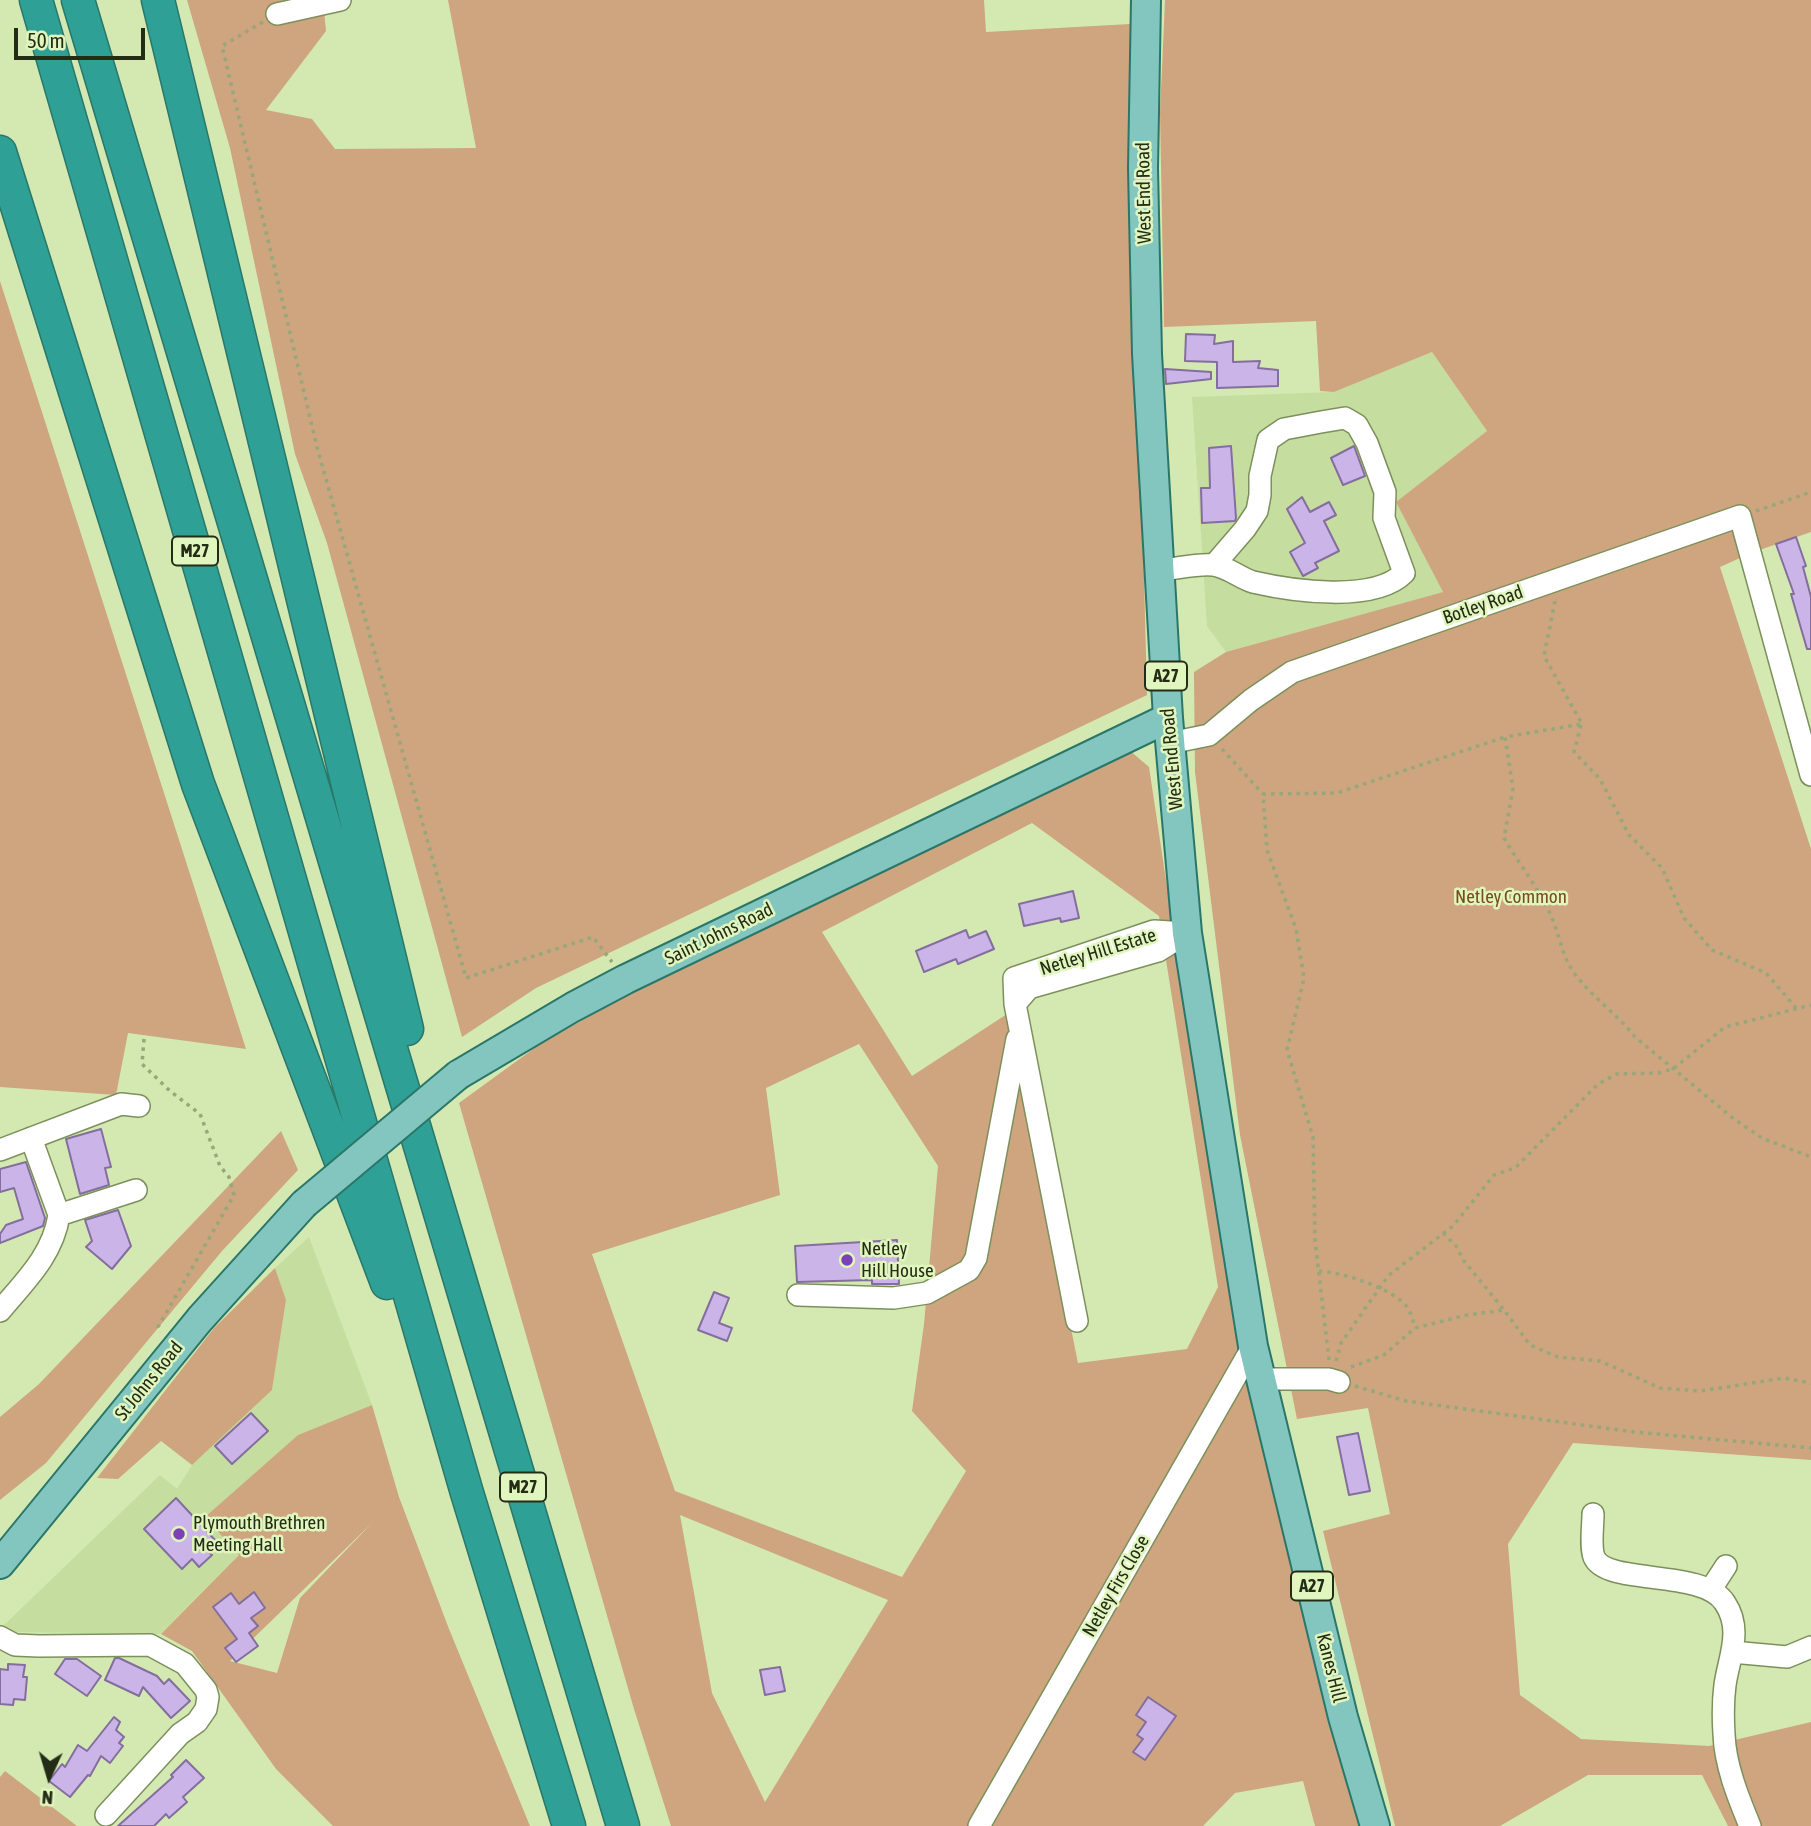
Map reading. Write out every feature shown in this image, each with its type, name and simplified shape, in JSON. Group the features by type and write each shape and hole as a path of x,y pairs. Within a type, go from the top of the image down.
{"highway":[{"name":"M27","path":"36,0 467,1493 569,1826"},
{"name":"M27","path":"78,0 623,1826"},
{"name":"M27","path":"158,0 492,1382"},
{"name":"M27","path":"0,152 198,783 467,1493"}],"main road":[{"name":"West End Road","path":"1146,0 1143,168 1147,354 1169,731 1187,933 1253,1346"},
{"name":"Saint Johns Road","path":"303,1203 458,1075 573,1007 626,979 1169,731"},
{"name":"St Johns Road","path":"0,1564 174,1351 303,1203"},
{"name":"Kanes Hill","path":"1253,1346 1343,1717 1375,1826"}],"street":[{"path":"277,14 340,0"},
{"path":"1160,570 1214,565 1251,581 1305,590 1338,592 1385,586 1395,581 1404,573 1384,518 1385,492 1367,443 1357,425 1345,418 1284,429 1268,440 1260,476 1257,511 1214,565"},
{"path":"1740,516 1810,771"},
{"name":"Botley Road","path":"1169,731 1209,735 1251,699 1292,671 1740,516"},
{"name":"Netley Hill Estate","path":"1077,1321 1015,1004 1029,988 1158,951 1187,933"},
{"path":"797,1295 894,1298 927,1293 969,1270 976,1258 1020,1027"},
{"path":"0,1150 121,1104 139,1106"},
{"path":"0,1311 38,1267 49,1249 59,1215 31,1138"},
{"path":"59,1215 136,1190"},
{"name":"Netley Firs Close","path":"979,1826 1253,1346"},
{"path":"1261,1379 1334,1376"},
{"path":"1593,1514 1593,1555 1600,1565 1608,1570 1711,1589 1726,1603 1736,1635 1724,1687 1724,1736 1736,1794 1750,1826"},
{"path":"1711,1589 1726,1566"},
{"path":"0,1637 15,1645 150,1645 185,1664 206,1690 206,1709 197,1722 180,1734 106,1815"},
{"path":"1732,1652 1787,1657 1811,1647"}],"path":[{"path":"277,14 222,46 317,447 466,978 593,937 626,979"},
{"path":"1740,516 1811,492"},
{"path":"1559,578 1544,656 1581,724 1574,752 1600,779 1629,835 1662,868 1684,918 1712,950 1766,973 1796,1008"},
{"path":"1263,794 1337,793 1505,737 1581,724"},
{"path":"1209,735 1263,794 1267,850 1296,929 1304,978 1287,1050 1313,1137 1315,1240 1329,1362 1334,1376"},
{"path":"1505,737 1513,789 1504,838 1552,917 1563,954 1574,973 1635,1037 1734,1119 1762,1139 1811,1157"},
{"path":"1334,1376 1342,1343 1388,1276 1464,1214 1494,1175 1515,1168 1597,1085 1616,1074 1658,1073 1672,1069 1725,1027 1811,1005"},
{"path":"144,1039 142,1064 170,1091 200,1114 220,1166 229,1177 234,1195 158,1327 174,1351"},
{"path":"1443,1233 1456,1246 1464,1261 1530,1345 1558,1357 1600,1361 1660,1388 1701,1391 1784,1378 1811,1383"},
{"path":"1319,1271 1331,1271 1379,1289 1407,1306 1415,1328"},
{"path":"1334,1376 1384,1355 1415,1328 1467,1315 1504,1310"},
{"path":"1334,1376 1420,1403 1634,1432 1811,1448"}],"shaded area":[{"path":"1432,352 1487,431 1396,502 1443,592 1226,652 1207,626 1192,397 1334,392"},
{"path":"309,1237 372,1405 298,1435 205,1517 239,1555 160,1634 12,1632 2,1627 160,1475 177,1489 192,1465 272,1390 286,1300 275,1268"}],"green space":[{"path":"187,0 323,0 326,31 266,110 312,119 335,149 476,148 448,0 984,0 986,32 1130,24 1147,695 536,988 462,1037 327,543 295,454 230,148"},
{"name":"Netley Common","path":"1165,0 1811,0 1811,532 1720,567 1811,849 1811,1460 1573,1443 1508,1544 1520,1695 1581,1739 1709,1746 1811,1722 1811,1826 1728,1826 1702,1775 1588,1775 1500,1826 1395,1826 1323,1531 1390,1514 1368,1408 1297,1419 1240,1135 1195,772 1194,672 1226,652 1443,592 1396,502 1487,431 1432,352 1334,392 1320,391 1316,321 1164,327 1160,113"},
{"path":"0,281 246,1049 128,1033 116,1095 0,1087"},
{"path":"1128,749 1149,767 1172,920 1362,1826 1315,1826 1303,1781 1235,1793 1203,1826 671,1826 634,1709 459,1103 536,1047 650,981","holes":["1032,823 1159,916 1218,1287 1187,1349 1078,1363 1007,1014 912,1076 822,932","859,1044 938,1166 924,1324 912,1411 966,1471 902,1577 675,1491 592,1254 780,1195 766,1088","680,1515 888,1600 765,1802 712,1693"]},
{"path":"281,1131 298,1170 222,1251 46,1463 0,1500 0,1417 39,1384"},
{"path":"275,1268 286,1300 272,1390 192,1465 161,1441 118,1479 97,1478 214,1328"},
{"path":"372,1405 399,1497 449,1629 530,1826 333,1826 276,1769 192,1651 161,1634 239,1555 205,1517 298,1435","holes":["372,1523 300,1598 277,1673 230,1661"]},
{"path":"5,1771 77,1826 0,1826 0,1777"}],"building":[{"path":"1186,334 1215,335 1214,344 1233,341 1233,362 1260,361 1258,368 1278,370 1278,386 1217,388 1217,362 1185,361"},
{"path":"1165,369 1211,372 1211,379 1166,384"},
{"path":"1231,446 1235,521 1202,523 1201,488 1210,488 1209,448"},
{"path":"1354,446 1365,476 1343,485 1331,458"},
{"path":"1302,497 1310,512 1329,502 1336,515 1324,521 1339,551 1315,563 1318,568 1303,576 1290,552 1305,543 1287,509"},
{"path":"1796,537 1806,566 1803,567 1811,597 1811,649 1807,649 1791,594 1794,594 1776,544"},
{"path":"1073,891 1079,918 1061,922 1060,918 1024,926 1019,904"},
{"path":"966,930 969,938 986,931 994,949 958,964 956,959 924,972 916,951"},
{"path":"101,1129 111,1167 105,1168 109,1185 80,1194 66,1139"},
{"path":"26,1162 45,1218 43,1226 0,1243 0,1234 6,1225 23,1219 14,1188 0,1192 0,1169"},
{"path":"118,1210 131,1246 112,1269 86,1247 92,1241 85,1220"},
{"name":"Netley Hill House","path":"897,1240 899,1284 872,1284 872,1280 797,1282 795,1246"},
{"path":"714,1292 729,1298 719,1323 732,1328 727,1341 698,1330"},
{"path":"251,1413 268,1431 232,1464 215,1446"},
{"path":"1358,1433 1370,1491 1349,1495 1337,1437"},
{"name":"Plymouth Brethren Meeting Hall","path":"176,1498 215,1540 206,1549 212,1555 199,1567 192,1559 182,1569 144,1529"},
{"path":"254,1592 265,1608 251,1618 258,1626 249,1633 258,1646 236,1662 225,1648 237,1639 213,1607 231,1593 239,1604"},
{"path":"115,1658 157,1676 164,1684 169,1679 190,1701 171,1718 143,1687 139,1696 105,1680"},
{"path":"65,1659 77,1659 101,1676 87,1696 55,1674"},
{"path":"8,1664 25,1665 23,1677 27,1677 25,1700 14,1699 13,1705 0,1704 0,1669 8,1670"},
{"path":"780,1667 785,1691 765,1695 760,1670"},
{"path":"1148,1697 1176,1716 1145,1760 1133,1752 1143,1739 1137,1735 1146,1722 1136,1715"},
{"path":"114,1717 120,1722 116,1730 124,1737 119,1743 123,1746 110,1763 101,1756 90,1776 88,1775 70,1797 49,1781 62,1764 65,1767 78,1745 87,1751"},
{"path":"186,1760 204,1778 183,1797 187,1802 169,1818 166,1814 154,1826 118,1826 173,1777 171,1775"}],"place":[{"name":"Netley Hill House","path":"847,1260"},
{"name":"Plymouth Brethren Meeting Hall","path":"179,1534"}]}
